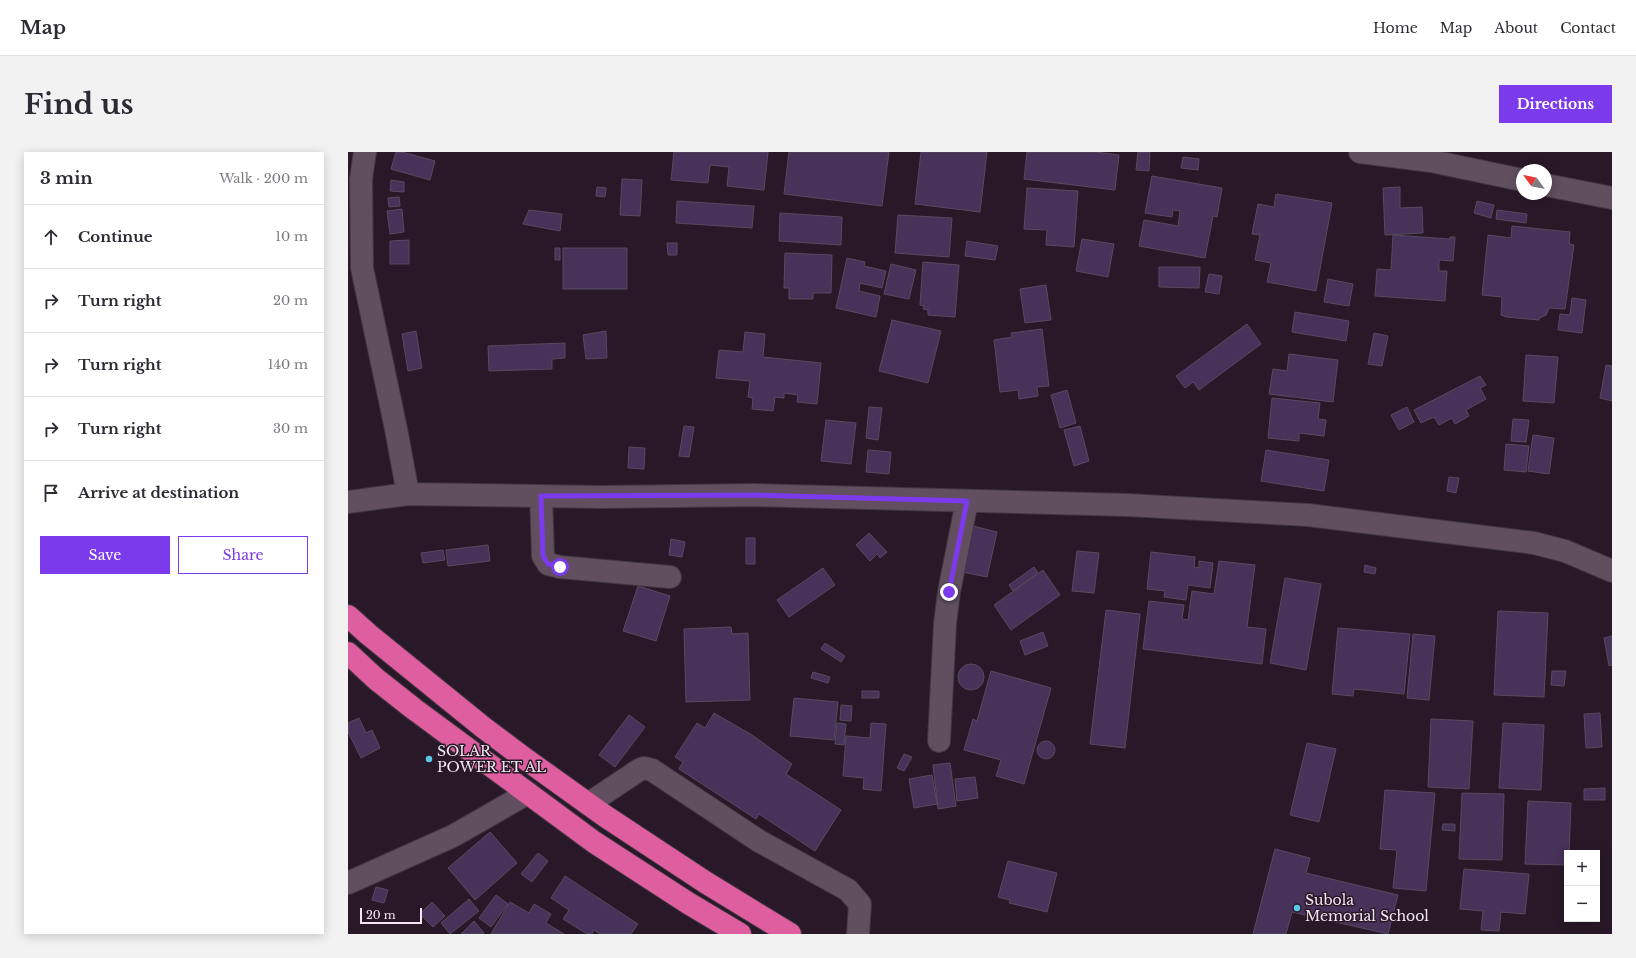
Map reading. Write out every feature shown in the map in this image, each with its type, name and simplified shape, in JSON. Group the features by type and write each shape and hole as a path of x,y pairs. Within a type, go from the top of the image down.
{"highway":[{"path":"348,616 484,728 588,804 705,882 790,934"},
{"path":"348,653 376,679 414,709 594,842 688,903 740,934"}],"street":[{"path":"365,152 361,179 362,268 396,429 408,494"},
{"path":"1360,152 1431,161 1516,179"},
{"path":"1552,186 1612,198"},
{"path":"348,502 408,494 541,496 756,495 1128,505 1308,515 1534,543 1565,551 1612,571"},
{"path":"541,496 543,556 548,564 560,567 670,577"},
{"path":"939,741 945,624 949,592 967,501"},
{"path":"588,804 639,770 644,768 652,770 759,840 848,890 860,904 858,934"},
{"path":"348,883 453,836 528,793"}],"building":[{"path":"396,152 402,152 435,161 430,180 391,169"},
{"path":"674,152 768,152 764,190 727,186 729,167 710,165 708,183 671,180"},
{"path":"789,152 889,152 882,206 784,194"},
{"path":"921,152 987,152 980,212 915,204"},
{"path":"1027,152 1096,152 1119,155 1115,190 1024,179"},
{"path":"1138,152 1150,152 1149,171 1136,170"},
{"path":"1183,157 1199,159 1198,170 1181,168"},
{"path":"1152,176 1222,188 1217,217 1213,216 1205,258 1139,246 1144,220 1178,226 1180,211 1173,210 1172,217 1145,213"},
{"path":"622,179 642,180 640,216 620,215"},
{"path":"391,180 404,182 404,192 390,191"},
{"path":"597,187 606,188 605,197 596,196"},
{"path":"1400,187 1400,208 1422,207 1423,233 1385,235 1383,188"},
{"path":"1027,188 1078,191 1074,247 1046,245 1047,230 1024,229"},
{"path":"1276,194 1332,203 1316,291 1267,282 1271,263 1255,260 1260,235 1252,234 1258,204 1274,207"},
{"path":"399,197 400,206 389,207 388,198"},
{"path":"677,201 754,206 752,228 676,223"},
{"path":"1477,201 1494,205 1491,218 1474,213"},
{"path":"402,209 404,232 390,234 387,211"},
{"path":"529,210 562,214 560,231 523,224"},
{"path":"1497,210 1527,214 1526,223 1496,219"},
{"path":"780,213 842,217 841,245 779,241"},
{"path":"898,215 952,218 949,257 895,253"},
{"path":"1512,226 1570,232 1569,244 1574,245 1565,309 1549,308 1546,315 1539,318 1539,320 1506,317 1501,315 1502,297 1482,295 1488,235 1511,238"},
{"path":"1393,235 1450,239 1450,237 1455,237 1453,261 1439,260 1439,271 1447,271 1445,301 1375,296 1377,269 1391,270"},
{"path":"1082,239 1114,244 1108,277 1076,271"},
{"path":"409,240 409,264 390,264 390,241"},
{"path":"967,241 998,246 995,260 965,256"},
{"path":"667,243 677,243 677,255 668,255"},
{"path":"555,248 560,248 560,260 555,260"},
{"path":"563,248 627,248 627,289 563,289"},
{"path":"785,253 832,255 831,293 813,293 813,299 789,299 789,288 784,288"},
{"path":"847,258 865,262 864,266 886,271 882,288 860,283 859,291 880,296 876,317 836,308"},
{"path":"923,262 959,265 955,317 928,315 928,310 923,309 924,306 920,305"},
{"path":"891,264 916,270 909,299 884,294"},
{"path":"1159,267 1200,267 1199,288 1159,287"},
{"path":"1209,274 1222,276 1219,294 1205,292"},
{"path":"1328,279 1353,284 1349,306 1324,302"},
{"path":"1046,285 1051,320 1025,323 1020,289"},
{"path":"1572,298 1586,300 1582,333 1558,330 1560,314 1570,315"},
{"path":"1295,312 1349,321 1346,341 1292,332"},
{"path":"892,320 941,331 928,383 879,371"},
{"path":"1247,324 1261,344 1199,390 1193,382 1185,388 1176,376"},
{"path":"1042,329 1049,386 1037,387 1038,396 1019,399 1018,390 1000,392 994,340 1012,337 1011,333"},
{"path":"416,331 422,368 408,371 402,334"},
{"path":"606,331 607,358 586,359 583,335"},
{"path":"745,332 765,334 763,357 821,363 817,404 797,402 798,395 784,393 784,398 775,397 773,411 752,409 753,398 748,397 750,381 716,378 719,350 743,352"},
{"path":"1374,333 1388,336 1382,366 1368,364"},
{"path":"565,343 565,358 552,359 552,369 489,371 488,346"},
{"path":"1289,354 1338,360 1333,402 1269,394 1273,369 1287,371"},
{"path":"1526,355 1558,357 1554,403 1523,401"},
{"path":"1606,365 1612,366 1612,401 1600,398"},
{"path":"1480,376 1486,385 1480,388 1486,399 1466,410 1469,416 1455,424 1452,418 1439,425 1434,417 1421,423 1414,410"},
{"path":"1067,390 1076,423 1060,428 1051,395"},
{"path":"1272,398 1320,403 1318,419 1326,420 1324,436 1299,433 1299,441 1268,438"},
{"path":"869,407 882,408 878,440 866,438"},
{"path":"1407,407 1414,422 1399,430 1391,415"},
{"path":"1513,419 1529,420 1526,442 1511,441"},
{"path":"826,420 856,423 851,464 821,461"},
{"path":"684,426 694,427 689,457 679,456"},
{"path":"1080,426 1089,461 1074,466 1064,430"},
{"path":"1533,435 1554,438 1549,474 1528,471"},
{"path":"1506,444 1529,446 1526,472 1504,470"},
{"path":"629,447 645,448 644,469 628,468"},
{"path":"868,450 891,452 889,474 866,472"},
{"path":"1266,450 1329,460 1324,491 1261,481"},
{"path":"1449,477 1459,478 1456,493 1447,491"},
{"path":"973,526 997,532 987,577 962,572"},
{"path":"869,533 887,552 880,558 877,554 870,561 856,545"},
{"path":"746,538 755,538 755,564 746,564"},
{"path":"671,539 685,542 682,557 669,555"},
{"path":"488,545 490,561 448,566 446,550"},
{"path":"443,550 445,560 423,563 421,553"},
{"path":"1077,551 1099,553 1094,593 1072,591"},
{"path":"1151,552 1195,557 1194,567 1199,568 1199,561 1213,563 1210,588 1188,585 1186,600 1164,597 1165,591 1147,589"},
{"path":"1219,561 1255,565 1247,627 1266,629 1262,664 1143,649 1149,601 1184,605 1182,619 1188,620 1192,591 1214,594"},
{"path":"1365,565 1376,568 1375,574 1364,572"},
{"path":"1034,567 1038,573 1013,591 1009,585"},
{"path":"823,568 835,585 789,617 777,600"},
{"path":"1043,570 1060,595 1011,630 994,605"},
{"path":"1285,578 1321,584 1306,670 1270,663"},
{"path":"638,586 670,596 656,641 623,631"},
{"path":"1106,610 1140,614 1125,748 1090,744"},
{"path":"1498,611 1548,613 1544,697 1494,695"},
{"path":"731,627 732,634 748,633 750,700 686,702 684,629"},
{"path":"1338,628 1410,634 1404,694 1354,689 1353,696 1332,694"},
{"path":"1043,632 1048,646 1025,655 1020,641"},
{"path":"1413,634 1435,636 1429,700 1407,698"},
{"path":"1612,636 1612,665 1609,666 1604,638"},
{"path":"825,643 845,656 841,662 821,649"},
{"path":"971,664 980,668 984,677 980,686 971,690 962,686 958,677 962,668"},
{"path":"991,671 1051,688 1024,784 996,776 1001,760 964,750 973,719 977,721"},
{"path":"1552,671 1566,671 1564,686 1551,685"},
{"path":"813,672 830,677 828,683 811,678"},
{"path":"862,691 879,691 879,698 862,698"},
{"path":"794,698 838,702 834,740 790,736"},
{"path":"841,705 852,706 851,721 840,720"},
{"path":"714,713 752,735 792,764 786,774 841,810 815,851 759,814 756,819 679,769 683,762 675,757 697,723 705,728"},
{"path":"1600,713 1602,747 1586,748 1584,714"},
{"path":"629,715 645,727 615,767 599,755"},
{"path":"359,718 366,733 372,730 380,748 361,758 348,732 348,723"},
{"path":"1431,719 1473,721 1469,789 1428,787"},
{"path":"837,723 846,724 844,745 835,744"},
{"path":"871,723 886,724 881,791 863,789 864,778 843,776 846,736 870,738"},
{"path":"1503,723 1544,725 1541,790 1499,788"},
{"path":"1046,741 1052,744 1055,750 1052,756 1046,759 1040,756 1037,750 1040,744"},
{"path":"1307,743 1336,749 1319,822 1290,815"},
{"path":"904,754 912,757 904,771 897,768"},
{"path":"950,763 956,806 938,809 933,765"},
{"path":"932,775 937,804 914,808 909,779"},
{"path":"975,777 978,798 957,801 955,779"},
{"path":"1605,788 1605,800 1584,800 1584,789"},
{"path":"1385,790 1435,793 1426,891 1393,888 1397,850 1380,849"},
{"path":"1462,793 1504,794 1502,860 1459,859"},
{"path":"1528,801 1571,803 1569,850 1564,850 1564,865 1525,864"},
{"path":"1443,824 1455,824 1455,831 1442,830"},
{"path":"490,832 517,863 475,900 448,868"},
{"path":"1275,849 1310,858 1306,873 1398,895 1388,934 1292,912 1286,934 1253,934"},
{"path":"538,853 548,861 532,882 521,874"},
{"path":"1008,861 1057,873 1047,912 1009,903 1010,900 998,897"},
{"path":"1464,869 1529,874 1525,914 1501,912 1499,931 1481,930 1483,911 1460,909"},
{"path":"565,876 638,924 631,934 600,934 594,930 592,934 587,934 563,919 569,910 551,898"},
{"path":"376,887 388,890 384,903 372,900"},
{"path":"496,895 508,904 491,927 479,918"},
{"path":"469,899 479,911 450,934 441,923"},
{"path":"432,902 445,916 433,927 420,914"},
{"path":"510,902 529,913 534,904 551,914 546,923 564,934 491,934"},
{"path":"474,921 484,933 483,934 461,934"}],"place":[{"name":"SOLAR POWER ET AL","path":"429,759"},
{"name":"Subola Memorial School","path":"1297,908"}],"route":[{"path":"560,567 548,564 543,556 541,496 601,497 756,495 967,501 962,534 949,592"}]}
